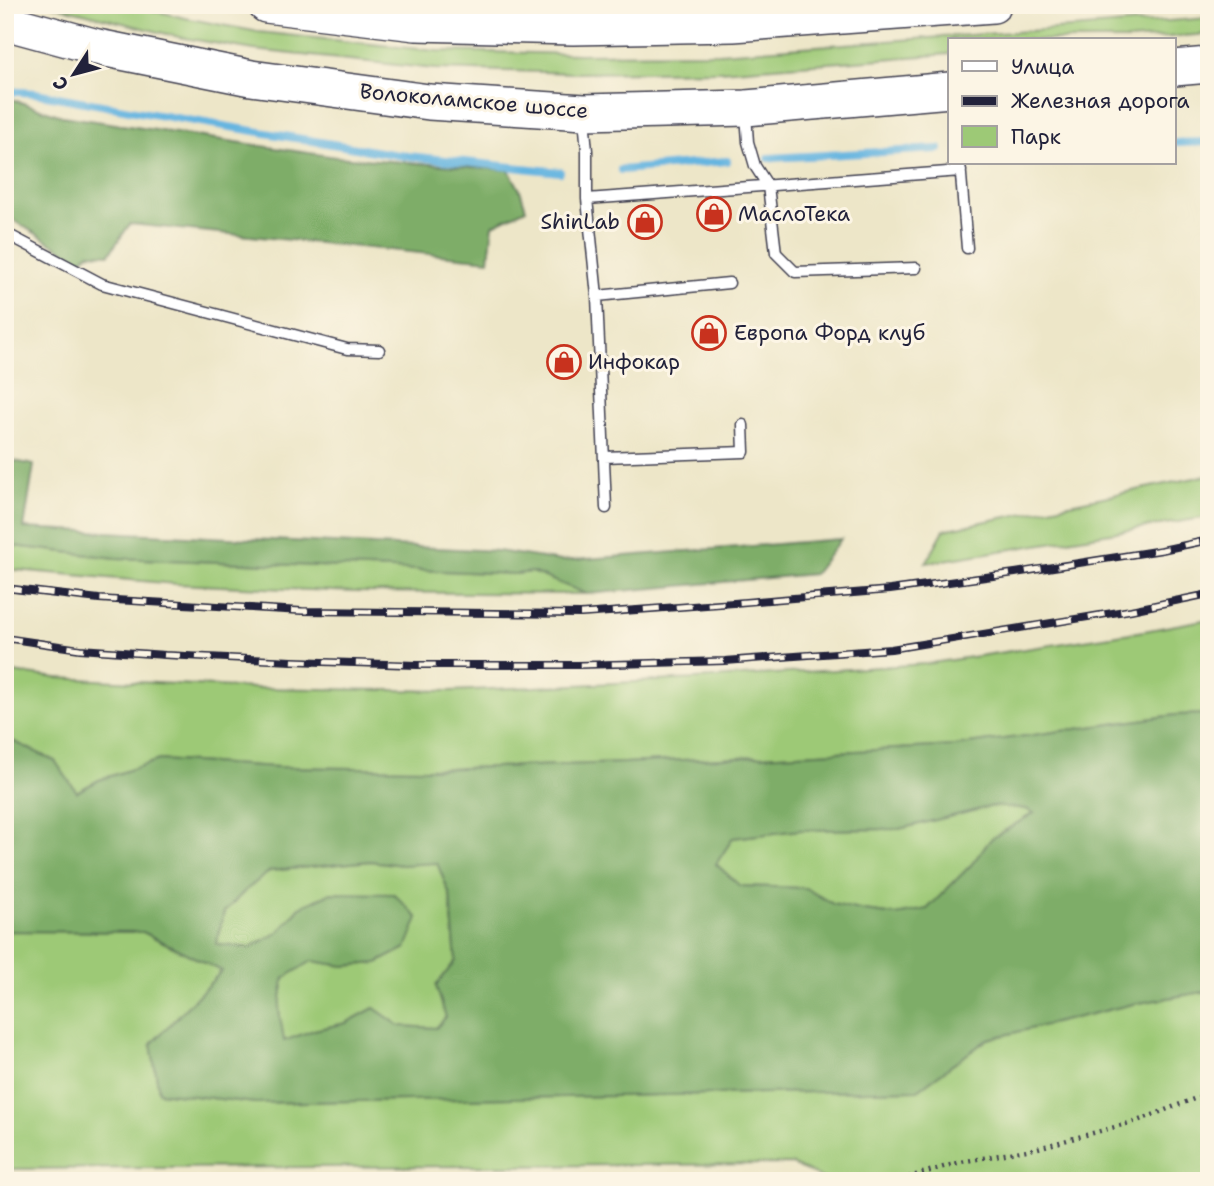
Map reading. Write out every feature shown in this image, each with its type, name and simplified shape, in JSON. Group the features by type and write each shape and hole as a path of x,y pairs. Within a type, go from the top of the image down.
{"main road":[{"path":"266,5 415,23 573,27 733,24 993,5"},
{"name":"Волоколамское шоссе","path":"5,22 97,47 251,78 429,102 583,112 746,108 948,90"},
{"path":"1176,68 1209,65"}],"lane":[{"path":"746,108 748,142 755,166 768,186 776,253 795,272 916,268"},
{"path":"583,112 587,151 587,199 597,296 606,508"},
{"path":"587,199 768,186 960,167 967,248"},
{"path":"5,233 102,284 346,349 379,351"},
{"path":"597,296 729,283"},
{"path":"604,457 744,452 743,425"}],"path":[{"path":"895,1181 961,1162 1038,1148 1137,1121 1209,1093"}],"green space":[{"path":"51,5 130,5 259,32 436,51 579,54 719,53 1209,18 1209,34 1156,38 948,38 948,54 720,71 577,73 435,69 254,50 179,37"},
{"path":"8,98 62,116 336,157 509,170 526,209 493,225 489,260 130,224 109,254 89,253 81,261 5,215 5,100"},
{"path":"5,459 34,465 24,528 498,551 561,561 841,539 814,574 587,594 532,572 516,574 116,558 5,545"},
{"path":"1209,475 1209,517 926,563 944,530"},
{"path":"5,545 116,558 516,574 532,572 587,594 355,592 176,584 5,569"},
{"path":"1209,619 1209,714 1175,715 954,746 624,763 428,769 278,767 159,760 99,780 76,792 55,761 13,741 5,744 5,671 57,678 254,688 451,691 925,664"},
{"path":"1209,714 1209,991 1133,1004 988,1039 918,1090 255,1103 159,1092 151,1044 222,971 143,932 5,931 5,744 13,741 55,761 77,792 99,780 159,760 278,767 428,769 624,763 954,746 1175,715","holes":["993,806 1026,809 1034,813 991,839 971,865 927,909 896,915 833,904 805,888 740,886 716,864 733,838 801,830 899,829","370,861 402,865 437,863 450,895 456,960 436,986 446,1017 436,1028 400,1026 374,1008 346,1023 314,1030 284,1041 279,1010 284,978 312,961 344,966 377,963 406,948 418,918 394,894 331,893 300,907 279,932 250,948 216,944 224,912 270,871"]},
{"path":"993,806 1035,812 991,839 971,865 928,909 896,915 833,904 805,888 739,886 716,864 733,838 801,830 899,829"},
{"path":"371,861 402,865 437,862 450,895 456,960 436,986 446,1017 437,1028 400,1026 374,1008 346,1023 314,1030 284,1041 279,1010 284,978 312,961 344,966 377,963 406,948 300,907 279,932 250,948 216,944 224,912 270,871"},
{"path":"5,931 143,932 222,971 151,1044 159,1092 255,1103 918,1090 988,1039 1133,1004 1209,991 1209,1181 828,1181 792,1164 5,1169"}],"waterway":[{"path":"5,91 35,93 398,155 560,172"},
{"path":"1176,143 1209,142"},
{"path":"769,158 939,149"},
{"path":"621,170 727,161"}],"railway":[{"path":"5,588 99,599 302,611 581,614 890,590 1162,550 1209,540"},
{"path":"5,638 80,649 165,655 417,665 725,661 891,649 1131,610 1209,594"}],"place":[{"name":"МаслоТека","path":"714,214"},
{"name":"ShinLab","path":"645,222"},
{"name":"Европа Форд клуб","path":"709,333"},
{"name":"Инфокар","path":"564,362"}]}
